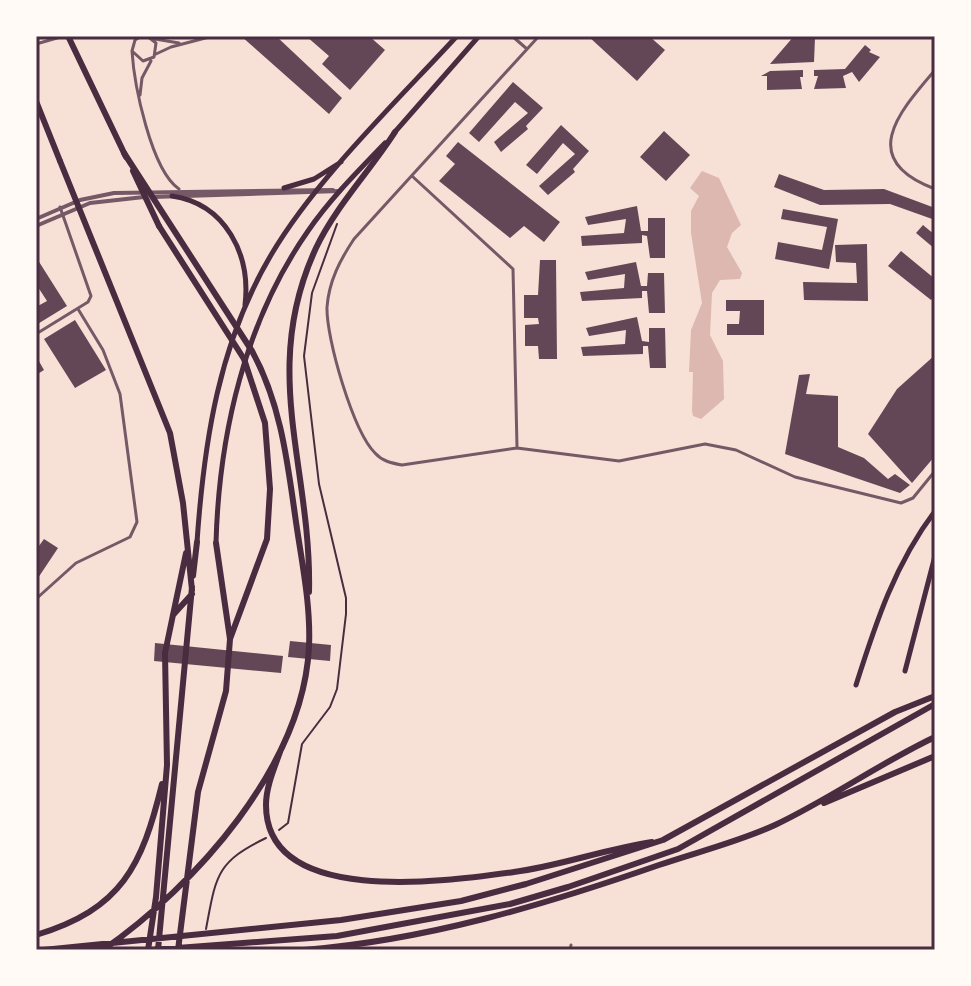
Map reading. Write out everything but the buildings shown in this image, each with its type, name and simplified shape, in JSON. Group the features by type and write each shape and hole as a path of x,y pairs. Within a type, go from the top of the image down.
{"highway":[{"path":"66,36 159,226 251,373 265,423 270,489 265,549 230,639"},
{"path":"36,101 164,414 176,455 192,592 172,617"},
{"path":"395,132 323,235 304,279 294,316 288,391 309,548 306,670 267,793 268,822 284,852 298,863 319,872 390,881 516,872 663,840"},
{"path":"124,153 259,364 281,428 309,611"},
{"path":"158,950 197,542"},
{"path":"178,950 194,815 201,776 223,710 230,639 216,543"},
{"path":"187,544 164,665 167,765 149,950 337,936 445,918 510,904 626,868 696,839 935,704"},
{"path":"43,950 276,926 461,901 623,855 663,840 895,712 935,696"},
{"path":"103,950 193,876 247,804 290,727"},
{"path":"813,807 889,759 935,737"},
{"path":"304,950 415,934 546,903 770,827 935,756"},
{"path":"36,935 80,918 105,901 126,880 148,839 167,765"}],"main road":[{"path":"216,543 228,429 253,335 290,258 340,191 479,36"},
{"path":"197,542 213,402 243,314 273,252 316,194 454,37"},
{"path":"284,188 322,176 348,156"},
{"path":"172,196 204,207 230,230 244,270 243,314"},
{"path":"856,685 883,599 910,545 935,511"},
{"path":"905,671 935,556"}],"street":[{"path":"36,44 66,36"},
{"path":"128,36 140,103 167,174 179,189"},
{"path":"132,49 147,36"},
{"path":"147,36 183,43"},
{"path":"140,103 142,78 155,56 156,43 147,36"},
{"path":"132,49 140,60 183,43 213,36"},
{"path":"512,36 527,49"},
{"path":"539,36 354,239 337,266 329,292 327,320 332,349 362,436 382,459 402,465 517,448 608,462 631,460 686,446 715,445 745,454 795,477 901,503 913,498 935,471"},
{"path":"935,70 895,119 890,143 902,173 935,189"},
{"path":"412,176 513,269 517,448"},
{"path":"36,219 101,195 179,189 322,188 340,191"},
{"path":"36,226 61,210 99,201 340,191"},
{"path":"36,334 78,309 91,296 61,210"},
{"path":"36,599 76,563 130,537 137,522 120,394 108,360 78,309"}],"shaded area":[{"path":"702,171 719,178 741,225 732,233 727,247 742,273 740,279 720,280 712,293 710,335 723,361 724,399 701,419 693,416 693,372 689,372 691,330 702,303 691,233 691,211 699,196 690,188"}]}
